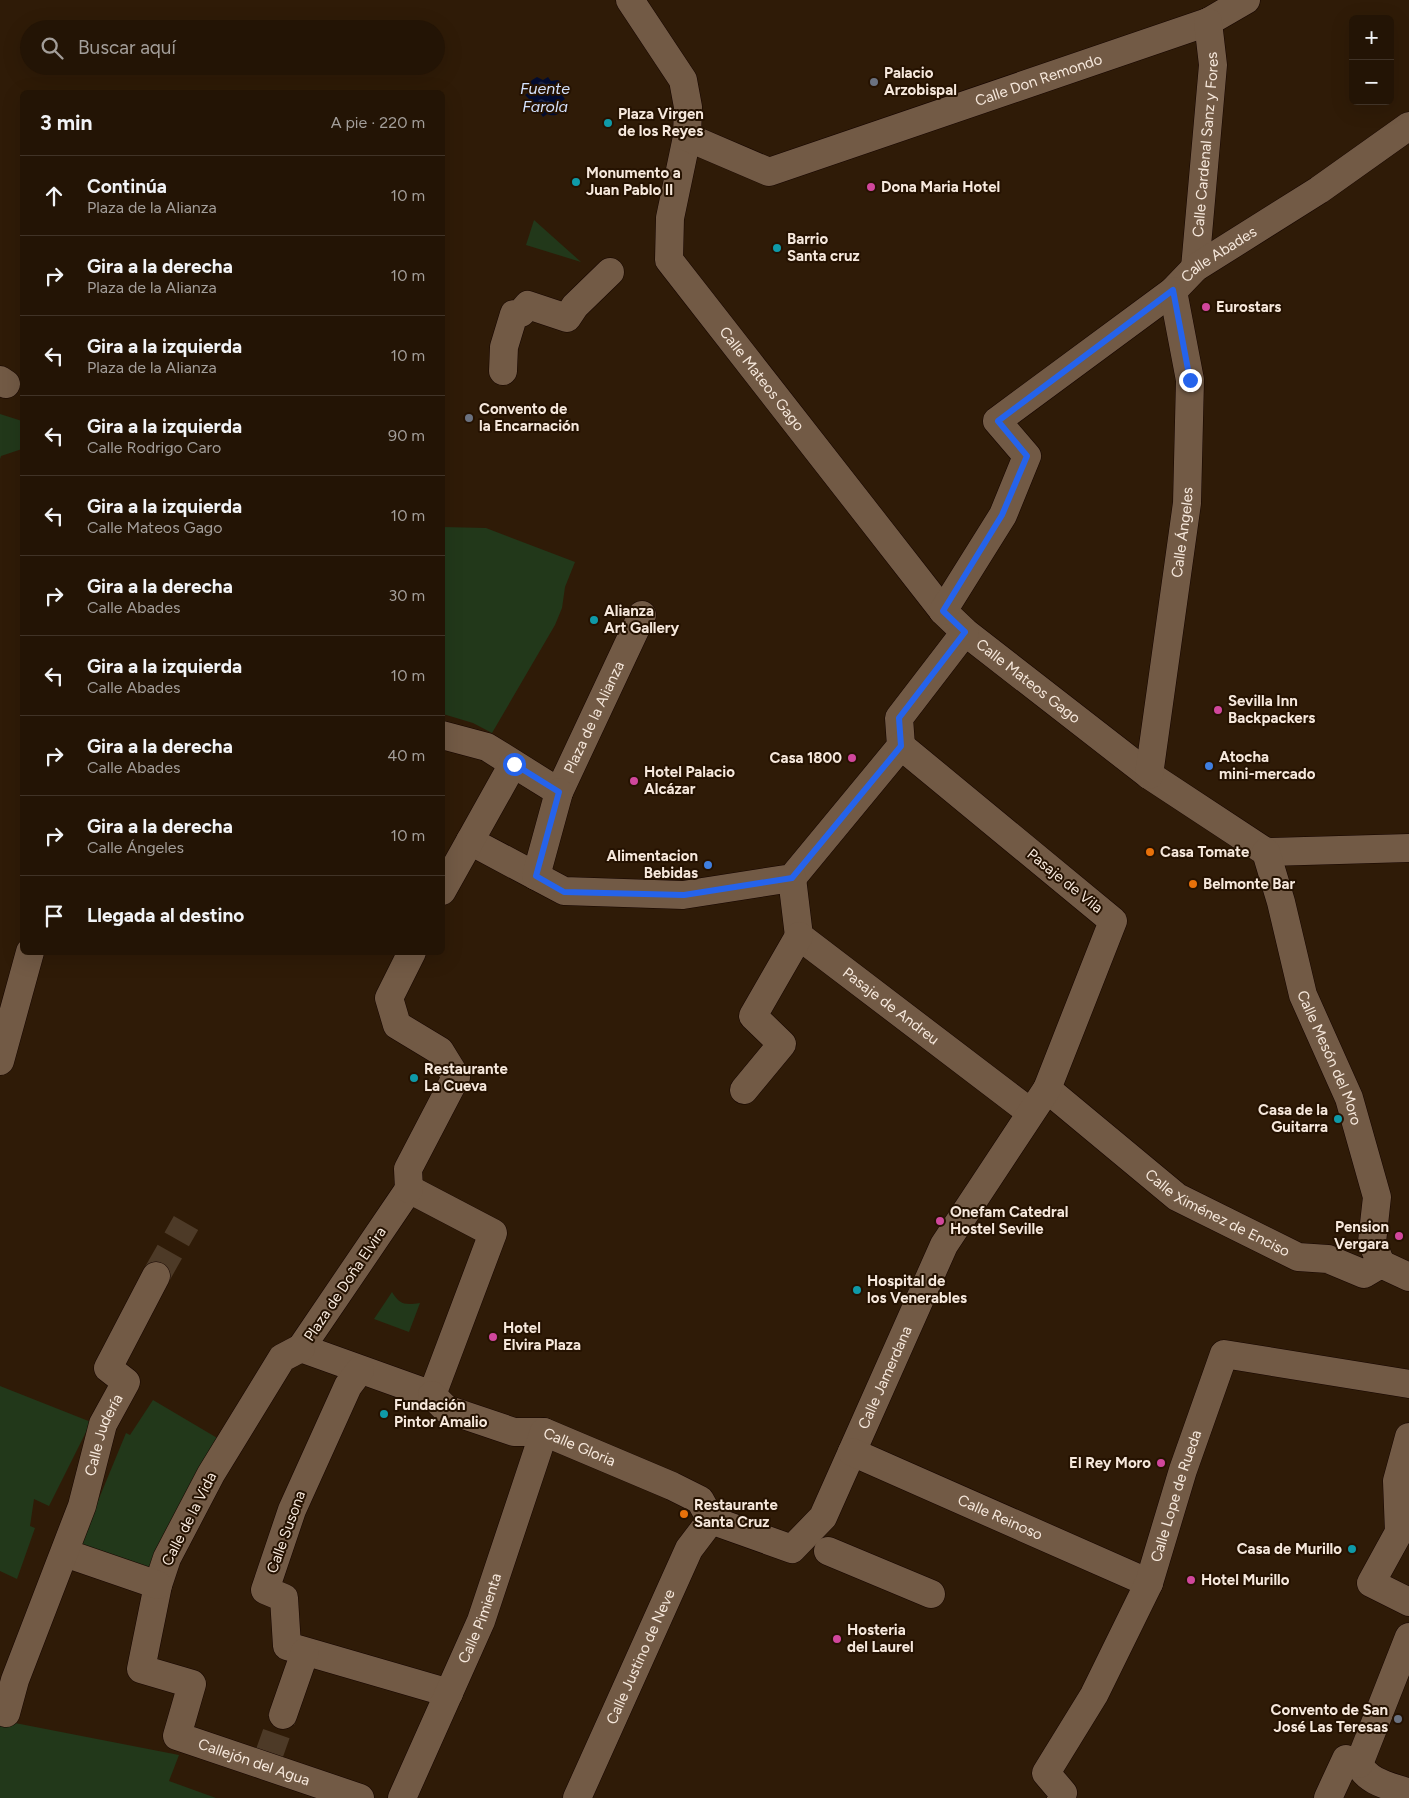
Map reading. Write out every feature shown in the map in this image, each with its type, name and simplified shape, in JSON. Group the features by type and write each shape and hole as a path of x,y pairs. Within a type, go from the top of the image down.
{"street":[{"path":"630,0 684,80 688,107 687,137"},
{"name":"Calle Don Remondo","path":"687,137 769,172 1208,22 1246,0"},
{"name":"Calle Cardenal Sanz y Fores","path":"1195,268 1213,65 1208,22"},
{"name":"Calle Abades","path":"943,611 1002,515 1027,456 998,421 1173,290 1195,268 1319,190 1409,126"},
{"name":"Calle Mateos Gago","path":"687,137 670,218 669,260 943,611 965,632 1149,775 1266,852"},
{"path":"503,371 504,347 514,314 521,313 528,305 567,318 575,306 610,272"},
{"name":"Calle Ángeles","path":"1149,775 1188,504 1190,380 1173,290"},
{"name":"Plaza de la Alianza","path":"536,876 559,792 642,615"},
{"path":"470,840 564,892 684,895 792,878 901,746 899,718 965,632"},
{"name":"Plaza de la Alianza","path":"445,735 487,747 559,792"},
{"name":"Pasaje de Vila","path":"901,746 1113,921 1047,1088"},
{"path":"445,886 514,764"},
{"path":"1266,852 1409,848"},
{"name":"Calle Mesón del Moro","path":"1266,852 1281,902 1303,995 1349,1098 1377,1197 1372,1242 1381,1264"},
{"path":"744,1090 782,1044 754,1016 799,936 792,878"},
{"name":"Pasaje de Andreu","path":"799,936 1030,1112"},
{"path":"0,1062 29,955"},
{"path":"410,955 389,998 397,1025 440,1051 456,1076 408,1169 409,1189 492,1233 432,1395"},
{"name":"Calle Jamerdana","path":"711,1520 792,1549 823,1517 944,1245 1047,1088"},
{"name":"Calle Ximénez de Enciso","path":"1047,1088 1177,1197 1298,1257 1328,1259 1364,1274 1381,1264"},
{"name":"Plaza de Doña Elvira","path":"409,1189 301,1348 432,1395"},
{"path":"1381,1264 1409,1277"},
{"name":"Calle Judería","path":"6,1713 15,1680 82,1506 103,1424 126,1382 108,1368 156,1276"},
{"name":"Calle de la Vida","path":"177,1736 192,1684 140,1669 158,1585 167,1558 211,1474 282,1358 301,1348"},
{"name":"Calle Lope de Rueda","path":"1061,1798 1063,1793 1046,1773 1094,1695 1149,1583 1183,1470 1224,1354 1409,1384"},
{"name":"Calle Susona","path":"360,1370 348,1386 292,1510 265,1590 284,1598 287,1646 449,1693"},
{"name":"Calle Gloria","path":"432,1395 446,1409 514,1432 544,1432 672,1486 700,1500 711,1520"},
{"name":"Calle Pimienta","path":"402,1798 481,1621 544,1432"},
{"path":"1409,1437 1397,1481 1399,1532 1371,1583 1409,1602"},
{"name":"Calle Reinoso","path":"852,1452 1149,1583"},
{"name":"Calle Justino de Neve","path":"577,1798 690,1549 711,1520"},
{"path":"828,1551 930,1594"},
{"path":"65,1553 158,1585"},
{"path":"1359,1764 1409,1637"},
{"path":"283,1715 305,1652"},
{"name":"Callejón del Agua","path":"177,1736 266,1763 360,1798"},
{"path":"1328,1798 1346,1759 1359,1764 1363,1773 1370,1778 1409,1793"}],"green space":[{"path":"534,220 581,262 526,245"},
{"path":"0,414 20,420 20,450 1,456 0,459"},
{"path":"445,527 486,528 575,562 565,587 562,608 555,625 492,733 473,723 445,715"},
{"path":"392,1292 400,1302 420,1303 409,1332 374,1319"},
{"path":"0,1386 91,1422 49,1506 34,1499 30,1526 35,1528 17,1579 0,1571"},
{"path":"153,1400 224,1442 150,1575 77,1552 126,1433 130,1435"},
{"path":"0,1717 15,1723 179,1755 169,1781 216,1798 0,1798"}],"water":[{"name":"Fuente Farola","path":"537,77 543,80 548,77 551,81 558,80 563,85 564,91 562,95 565,99 561,102 562,106 558,114 547,114 543,117 540,113 535,114 528,110 527,103 529,99 525,95 529,92 528,84"}],"tunnel":[{"path":"156,1276 186,1223"},
{"path":"267,1760 283,1715"}],"place":[{"name":"Palacio Arzobispal","path":"874,82"},
{"name":"Plaza Virgen de los Reyes","path":"608,123"},
{"name":"Monumento a Juan Pablo II","path":"576,182"},
{"name":"Dona Maria Hotel","path":"871,187"},
{"name":"Barrio Santa cruz","path":"777,248"},
{"name":"Eurostars","path":"1206,307"},
{"name":"Convento de la Encarnación","path":"469,418"},
{"name":"Alianza Art Gallery","path":"594,620"},
{"name":"Sevilla Inn Backpackers","path":"1218,710"},
{"name":"Casa 1800","path":"852,758"},
{"name":"Atocha mini-mercado","path":"1209,766"},
{"name":"Hotel Palacio Alcázar","path":"634,781"},
{"name":"Casa Tomate","path":"1150,852"},
{"name":"Alimentacion Bebidas","path":"708,865"},
{"name":"Belmonte Bar","path":"1193,884"},
{"name":"Restaurante La Cueva","path":"414,1078"},
{"name":"Casa de la Guitarra","path":"1338,1119"},
{"name":"Onefam Catedral Hostel Seville","path":"940,1221"},
{"name":"Pension Vergara","path":"1399,1236"},
{"name":"Hospital de los Venerables","path":"857,1290"},
{"name":"Hotel Elvira Plaza","path":"493,1337"},
{"name":"Fundación Pintor Amalio","path":"384,1414"},
{"name":"El Rey Moro","path":"1161,1463"},
{"name":"Restaurante Santa Cruz","path":"684,1514"},
{"name":"Casa de Murillo","path":"1352,1549"},
{"name":"Hotel Murillo","path":"1191,1580"},
{"name":"Hosteria del Laurel","path":"837,1639"},
{"name":"Convento de San José Las Teresas","path":"1398,1719"}],"route":[{"path":"514,764 559,792 536,876 564,892 684,895 792,878 901,746 899,718 965,632 943,611 1002,515 1027,456 998,421 1173,290 1190,380"}]}
